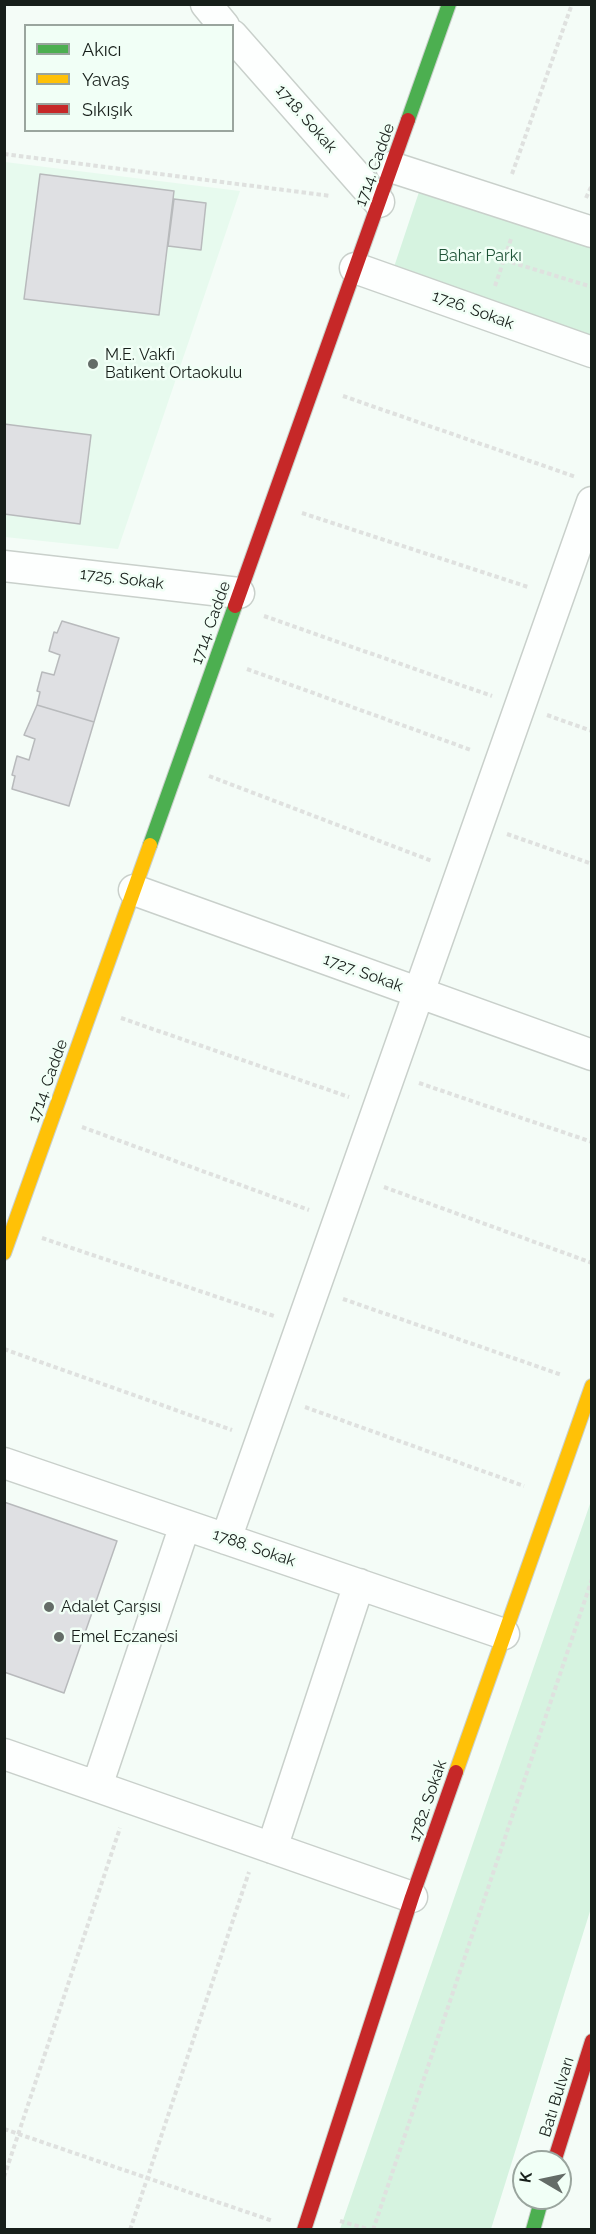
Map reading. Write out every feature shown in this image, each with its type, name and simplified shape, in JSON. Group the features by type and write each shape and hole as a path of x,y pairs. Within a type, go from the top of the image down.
{"street":[{"path":"206,4 222,24"},
{"name":"1714. Cadde","path":"4,1253 449,4"},
{"name":"1718. Sokak","path":"234,37 379,202"},
{"path":"391,167 591,232"},
{"name":"1726. Sokak","path":"355,268 591,352"},
{"path":"226,1539 558,597 586,490"},
{"name":"1725. Sokak","path":"4,566 237,599"},
{"name":"1727. Sokak","path":"134,890 591,1055"},
{"name":"1782. Sokak","path":"304,2229 412,1897 591,1386"},
{"name":"1788. Sokak","path":"4,1463 504,1634"},
{"path":"97,1786 185,1525"},
{"path":"265,1846 359,1584"},
{"path":"4,1754 412,1897"},
{"name":"Batı Bulvarı","path":"558,2150 591,2041"},
{"path":"532,2229 538,2210"}],"path":[{"path":"486,315 504,260 511,206 572,4"},
{"path":"4,154 332,196"},
{"path":"504,260 591,287"},
{"path":"314,386 586,490"},
{"path":"272,504 558,597"},
{"path":"237,599 591,731"},
{"path":"216,658 500,760"},
{"path":"179,764 461,872"},
{"path":"478,823 591,864"},
{"path":"92,1008 378,1107"},
{"path":"390,1073 591,1142"},
{"path":"53,1116 338,1220"},
{"path":"354,1176 591,1263"},
{"path":"13,1228 301,1325"},
{"path":"314,1289 569,1378"},
{"path":"4,1349 261,1440"},
{"path":"276,1396 553,1497"},
{"path":"373,2229 591,1580"},
{"path":"4,2177 130,1798"},
{"path":"130,2229 265,1846"},
{"path":"4,2129 278,2222"}],"shaded area":[{"name":"M.E. Vakfı Batıkent Ortaokulu","path":"5,162 240,191 118,549 5,537"}],"green space":[{"name":"Bahar Parkı","path":"420,189 591,246 591,340 392,273"},
{"path":"591,1501 591,1908 516,2150 512,2150 512,2162 491,2229 340,2229"}],"building":[{"path":"40,174 174,191 159,315 24,299"},
{"path":"174,199 206,203 201,250 168,246"},
{"path":"4,424 91,435 80,524 4,514"},
{"path":"62,621 119,638 94,722 37,705 40,692 37,691 42,672 54,675 60,655 49,651 54,632 57,633"},
{"path":"37,705 94,722 69,806 12,789 15,776 12,775 17,756 29,760 35,739 24,735"},
{"name":"Adalet Çarşısı","path":"4,1502 117,1541 64,1693 4,1672"}],"traffic: fast":[{"path":"408,120 449,4"},
{"path":"150,845 235,606"},
{"path":"533,2230 539,2210"}],"traffic: slow":[{"path":"4,1253 150,845"},
{"path":"456,1772 592,1386"}],"traffic: jam":[{"path":"235,606 408,120"},
{"path":"304,2230 412,1897 456,1772"},
{"path":"558,2150 592,2041"}],"place":[{"name":"M.E. Vakfı Batıkent Ortaokulu","path":"93,364"},
{"name":"Adalet Çarşısı","path":"49,1607"},
{"name":"Emel Eczanesi","path":"59,1637"}]}
